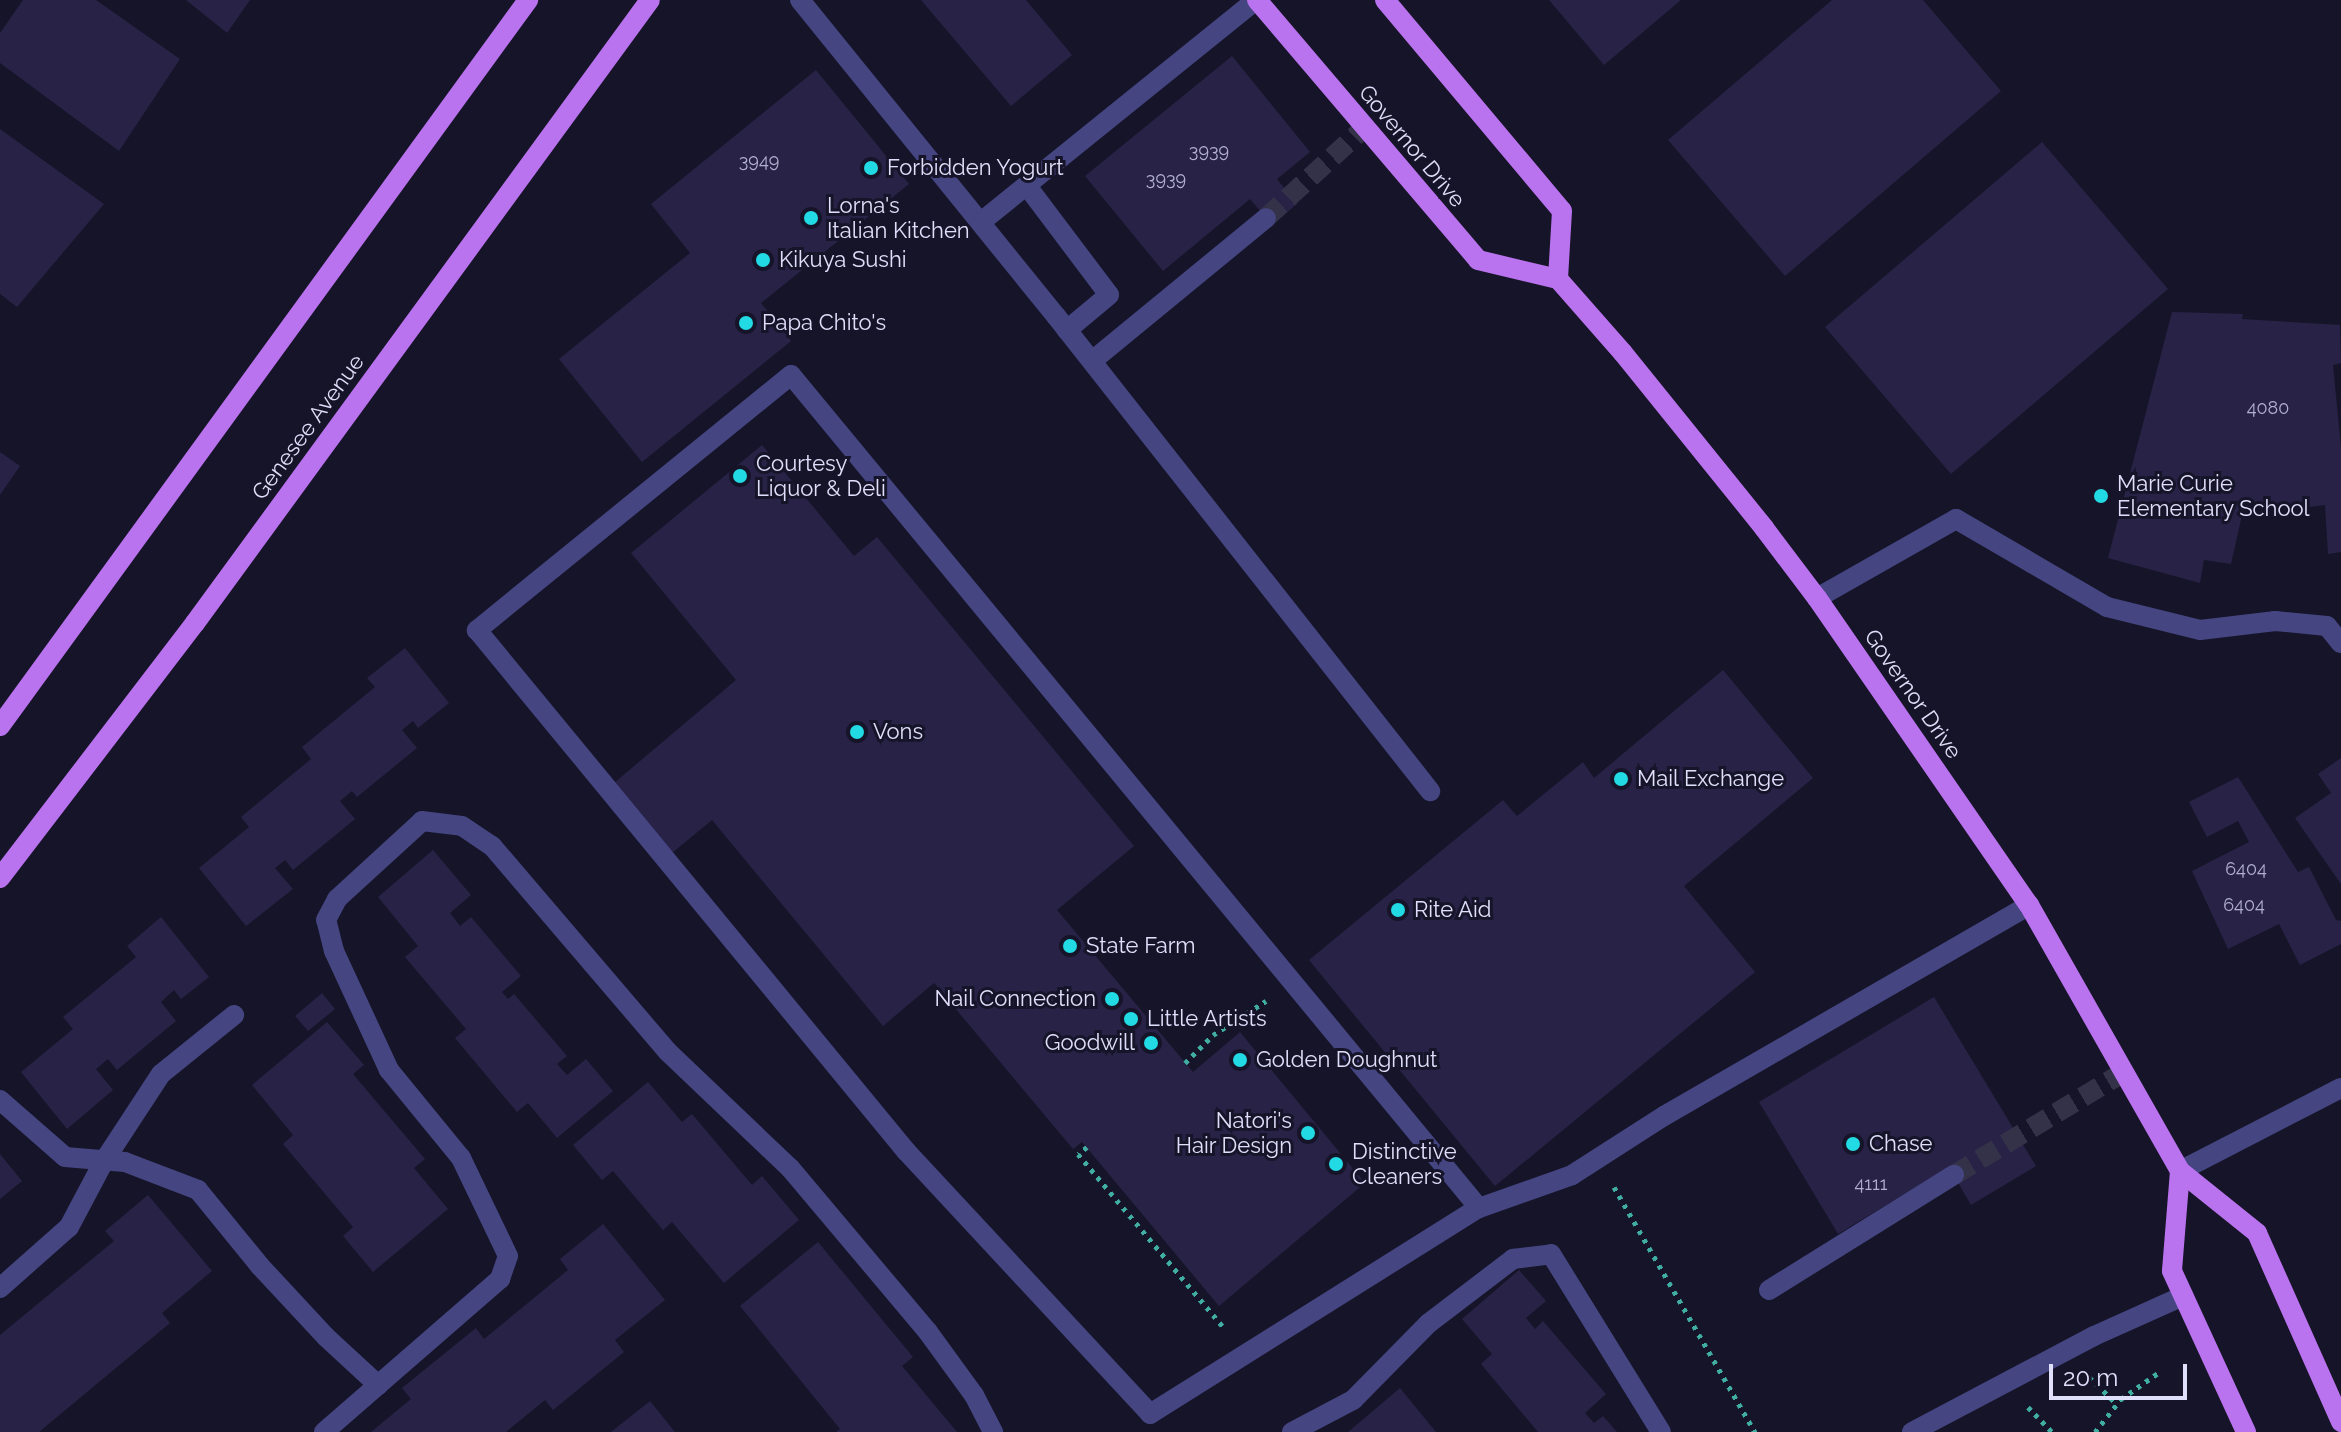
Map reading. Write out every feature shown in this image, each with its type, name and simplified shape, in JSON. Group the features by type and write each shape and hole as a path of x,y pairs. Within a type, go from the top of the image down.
{"main road":[{"path":"0,726 528,0"},
{"name":"Genesee Avenue","path":"0,878 205,610 650,0"},
{"name":"Governor Drive","path":"1257,0 1478,260 1558,279 1623,353 1817,598 2029,905 2180,1171 2257,1233 2341,1422"},
{"path":"1385,0 1562,211 1558,279"},
{"path":"2180,1171 2172,1271 2246,1432"}],"street":[{"path":"981,222 1257,0"},
{"path":"806,2 1430,791"},
{"path":"1027,186 1109,295 1067,330"},
{"path":"1092,361 1266,218"},
{"path":"1479,1208 791,375 477,630 906,1151 1150,1414 1479,1208 1572,1175 1664,1116 2029,905"},
{"path":"1817,598 1956,519 2107,607 2200,630 2275,621 2327,626 2341,643"},
{"path":"324,1432 500,1279 508,1256 461,1158 389,1070 334,951 326,920 337,899 422,821 462,826 492,846 667,1051 790,1168 928,1332 974,1395 993,1432"},
{"path":"0,1288 69,1227 104,1161 161,1074 234,1015"},
{"path":"2180,1171 2341,1088"},
{"path":"0,1100 65,1157 125,1162 198,1190 307,1317 378,1385"},
{"path":"1769,1290 1954,1175"},
{"path":"1292,1432 1353,1400 1429,1323 1513,1259 1551,1254 1661,1432"},
{"path":"1912,1432 2094,1336 2183,1296"}],"path":[{"path":"1185,1063 1213,1035 1292,982"},
{"path":"1087,1147 1078,1154 1246,1354"},
{"path":"1597,1159 1755,1432"},
{"path":"2095,1432 2121,1399 2158,1373"}],"building":[{"path":"23,0 96,0 180,59 119,151 0,63 0,33"},
{"path":"186,0 250,0 227,33"},
{"path":"921,0 1026,0 1072,55 1011,106"},
{"path":"1549,0 1681,0 1604,65"},
{"path":"1832,0 1923,0 2001,91 1785,276 1668,140"},
{"path":"1232,56 1310,152 1277,179 1297,204 1272,225 1250,199 1163,271 1085,176"},
{"path":"816,70 909,184 761,303 791,341 642,462 559,359 690,253 651,204"},
{"path":"0,129 104,204 17,307 0,294"},
{"path":"2042,142 2168,289 1951,474 1825,327"},
{"path":"2172,312 2243,314 2242,319 2340,325 2341,363 2333,365 2341,447 2341,552 2328,554 2325,505 2287,510 2245,502 2231,564 2204,560 2200,583 2108,558"},
{"path":"762,445 854,556 877,537 1134,846 1057,910 1193,1072 1240,1032 1365,1183 1219,1306 1082,1142 1073,1149 934,983 883,1026 712,820 672,853 614,783 736,680 631,553"},
{"path":"0,452 20,466 0,495"},
{"path":"405,648 449,703 418,728 413,721 402,730 417,748 357,797 352,791 340,801 355,819 293,870 285,860 275,868 293,889 246,926 199,868 249,827 241,817 311,759 302,747 375,687 367,678"},
{"path":"1723,670 1813,778 1684,886 1755,972 1495,1186 1309,960 1503,800 1517,816 1583,762 1594,778"},
{"path":"2341,758 2341,884 2295,818 2331,793 2318,774"},
{"path":"2238,777 2298,872 2309,867 2336,920 2341,921 2341,944 2300,965 2279,924 2228,949 2192,871 2249,842 2238,821 2207,837 2189,802"},
{"path":"433,850 471,895 450,913 460,926 471,917 521,976 502,992 508,999 514,994 567,1056 557,1064 567,1075 586,1059 613,1091 557,1138 528,1103 517,1112 455,1038 466,1029 405,957 418,946 378,897"},
{"path":"161,917 209,977 181,999 174,990 161,1002 176,1021 117,1070 108,1059 96,1069 113,1090 67,1129 21,1072 73,1029 63,1017 136,957 127,946"},
{"path":"322,993 335,1009 308,1031 295,1016"},
{"path":"1934,997 2036,1166 1971,1205 1949,1167 1838,1234 1759,1102"},
{"path":"327,1022 364,1065 353,1074 425,1159 414,1168 448,1209 373,1272 343,1236 353,1227 283,1144 293,1135 252,1085"},
{"path":"648,1082 682,1122 692,1114 752,1185 762,1176 799,1220 724,1283 672,1222 663,1230 613,1171 602,1180 573,1145"},
{"path":"0,1154 22,1181 0,1199"},
{"path":"148,1195 212,1271 162,1313 170,1323 39,1432 0,1432 0,1335 114,1241 105,1231"},
{"path":"603,1224 665,1300 615,1340 624,1352 553,1410 545,1400 506,1432 371,1432 411,1399 402,1388 476,1328 484,1339 568,1270 560,1259"},
{"path":"818,1242 913,1357 902,1366 957,1432 836,1432 840,1429 740,1306"},
{"path":"1519,1270 1546,1301 1526,1318 1535,1329 1543,1321 1606,1394 1585,1413 1594,1423 1603,1416 1617,1432 1538,1432 1481,1364 1492,1354 1462,1319"},
{"path":"1400,1388 1436,1432 1348,1432"},
{"path":"650,1401 675,1432 611,1432"}],"tunnel":[{"path":"1266,218 1365,127"},
{"path":"1954,1175 2124,1072"}],"place":[{"name":"Forbidden Yogurt","path":"871,168"},
{"name":"Lorna's Italian Kitchen","path":"811,218"},
{"name":"Kikuya Sushi","path":"763,260"},
{"name":"Papa Chito's","path":"746,323"},
{"name":"Courtesy Liquor & Deli","path":"740,476"},
{"name":"Marie Curie Elementary School","path":"2101,496"},
{"name":"Vons","path":"857,732"},
{"name":"Mail Exchange","path":"1621,779"},
{"name":"Rite Aid","path":"1398,910"},
{"name":"State Farm","path":"1070,946"},
{"name":"Nail Connection","path":"1112,999"},
{"name":"Little Artists","path":"1131,1019"},
{"name":"Goodwill","path":"1151,1043"},
{"name":"Golden Doughnut","path":"1240,1060"},
{"name":"Natori's Hair Design","path":"1308,1133"},
{"name":"Chase","path":"1853,1144"},
{"name":"Distinctive Cleaners","path":"1336,1164"}]}
